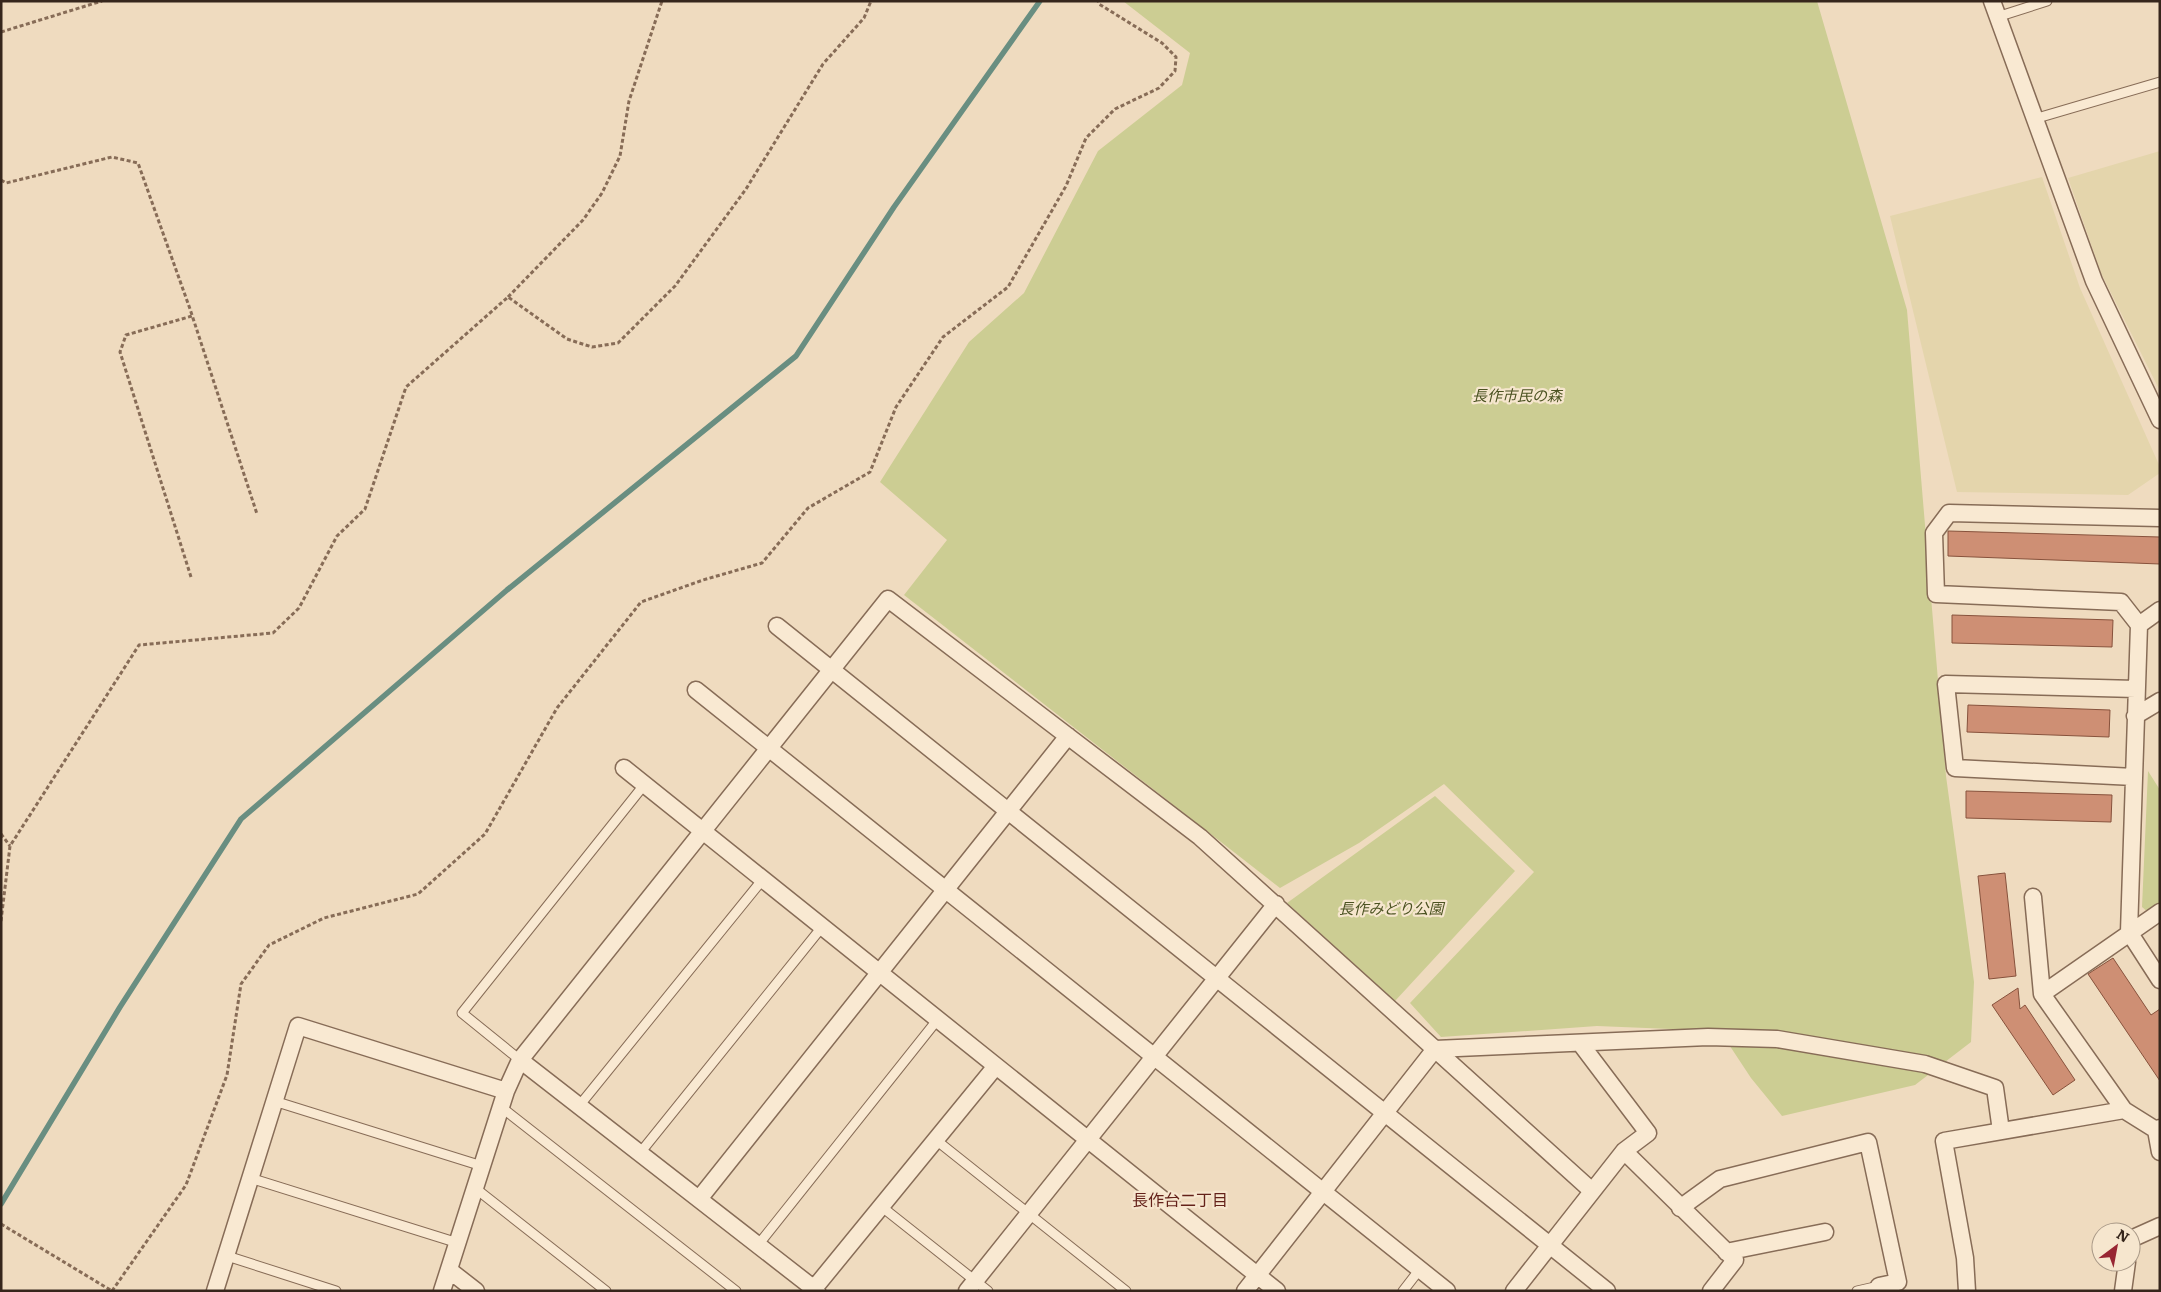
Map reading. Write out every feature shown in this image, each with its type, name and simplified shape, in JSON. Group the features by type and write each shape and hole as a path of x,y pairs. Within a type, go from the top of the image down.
{"street":[{"path":"1995,9 2094,281 2160,420"},
{"path":"2160,518 1949,513 1934,533 1936,594 2121,602 2138,625 2129,932 2160,980"},
{"path":"442,1291 506,1091 520,1060 888,599 1200,837 1592,1191"},
{"path":"2138,625 2160,610"},
{"path":"777,626 1607,1291"},
{"path":"2134,777 1955,768 1946,684 2136,689"},
{"path":"696,690 1447,1291"},
{"path":"2135,716 2160,701"},
{"path":"699,1199 1068,736"},
{"path":"624,768 1277,1291"},
{"path":"2033,897 2042,994 2124,1110 2158,1129 2160,1152"},
{"path":"977,1287 1028,1214 1276,904"},
{"path":"2042,994 2160,912"},
{"path":"215,1291 298,1026 506,1091"},
{"path":"1245,1291 1435,1049 1708,1037 1777,1039 1925,1064 1995,1088 2001,1131"},
{"path":"1514,1291 1624,1151 1648,1132 1580,1043"},
{"path":"520,1060 815,1290 996,1066"},
{"path":"1967,1291 1965,1258 1944,1141 2124,1110"},
{"path":"1680,1208 1720,1179 1868,1142 1898,1282 1879,1288"},
{"path":"1624,1151 1735,1260 1712,1291"},
{"path":"2141,1234 2160,1226"},
{"path":"1726,1252 1825,1232"},
{"path":"449,1270 476,1291"},
{"path":"2124,1291 2126,1272"}],"lane":[{"path":"1995,9 2047,1"},
{"path":"2034,119 2160,82"},
{"path":"520,1060 462,1014 644,785"},
{"path":"579,1106 762,879"},
{"path":"640,1153 822,926"},
{"path":"758,1245 938,1019"},
{"path":"274,1101 482,1166"},
{"path":"501,1107 736,1291"},
{"path":"936,1140 1126,1291"},
{"path":"250,1178 458,1243"},
{"path":"475,1188 606,1291"},
{"path":"882,1207 977,1287"},
{"path":"227,1256 336,1291"},
{"path":"1402,1291 1420,1270"},
{"path":"1857,1291 1879,1288"}],"path":[{"path":"1,32 102,1"},
{"path":"1,921 10,846 139,645 273,633 299,608 337,536 365,509 406,387 508,296 583,220 602,192 620,156 629,100 662,1"},
{"path":"508,296 567,339 592,347 618,343 675,286 746,189 823,64 864,18 871,1"},
{"path":"1,1224 112,1291 186,1185 227,1075 241,984 269,945 324,918 418,894 485,834 558,708 641,602 703,580 762,564 808,508 870,472 896,407 943,337 1008,287 1066,186 1086,138 1115,109 1159,88 1175,71 1176,57 1162,43 1098,1"},
{"path":"1,180 6,183 112,158 138,163 192,316 257,514"},
{"path":"192,316 126,335 120,352 192,577"},
{"path":"1,834 10,846"}],"shaded area":[{"path":"2160,151 2160,391 2101,273 2068,178"},
{"path":"2042,177 2080,288 2160,467 2160,473 2128,495 1957,492 1890,216"}],"green space":[{"name":"長作市民の森","path":"1123,1 1817,1 1907,310 1946,776 1974,982 1971,1042 1915,1085 1782,1116 1751,1078 1720,1031 1597,1026 1441,1037 1410,1003 1534,872 1444,784 1359,843 1280,888 904,595 947,540 880,482 969,342 1024,293 1098,151 1182,85 1190,53"},
{"path":"2148,771 2160,790 2160,906 2149,913 2142,907"},
{"name":"長作みどり公園","path":"1435,796 1515,871 1395,1001 1287,903"}],"building":[{"path":"1948,531 2160,537 2160,564 1948,556"},
{"path":"1952,615 2113,620 2112,647 1952,643"},
{"path":"1968,705 2110,710 2109,737 1967,732"},
{"path":"1966,791 2112,795 2111,822 1966,818"},
{"path":"2005,873 2016,976 1989,979 1978,876"},
{"path":"2113,958 2151,1015 2160,1009 2160,1081 2088,974"},
{"path":"2018,988 2020,1009 2025,1005 2075,1080 2053,1095 1992,1005"}],"waterway":[{"path":"1,1204 120,1007 241,819 507,590 796,356 894,207 1040,1"}],"district":[{"name":"長作台二丁目","path":"1180,1200"}]}
